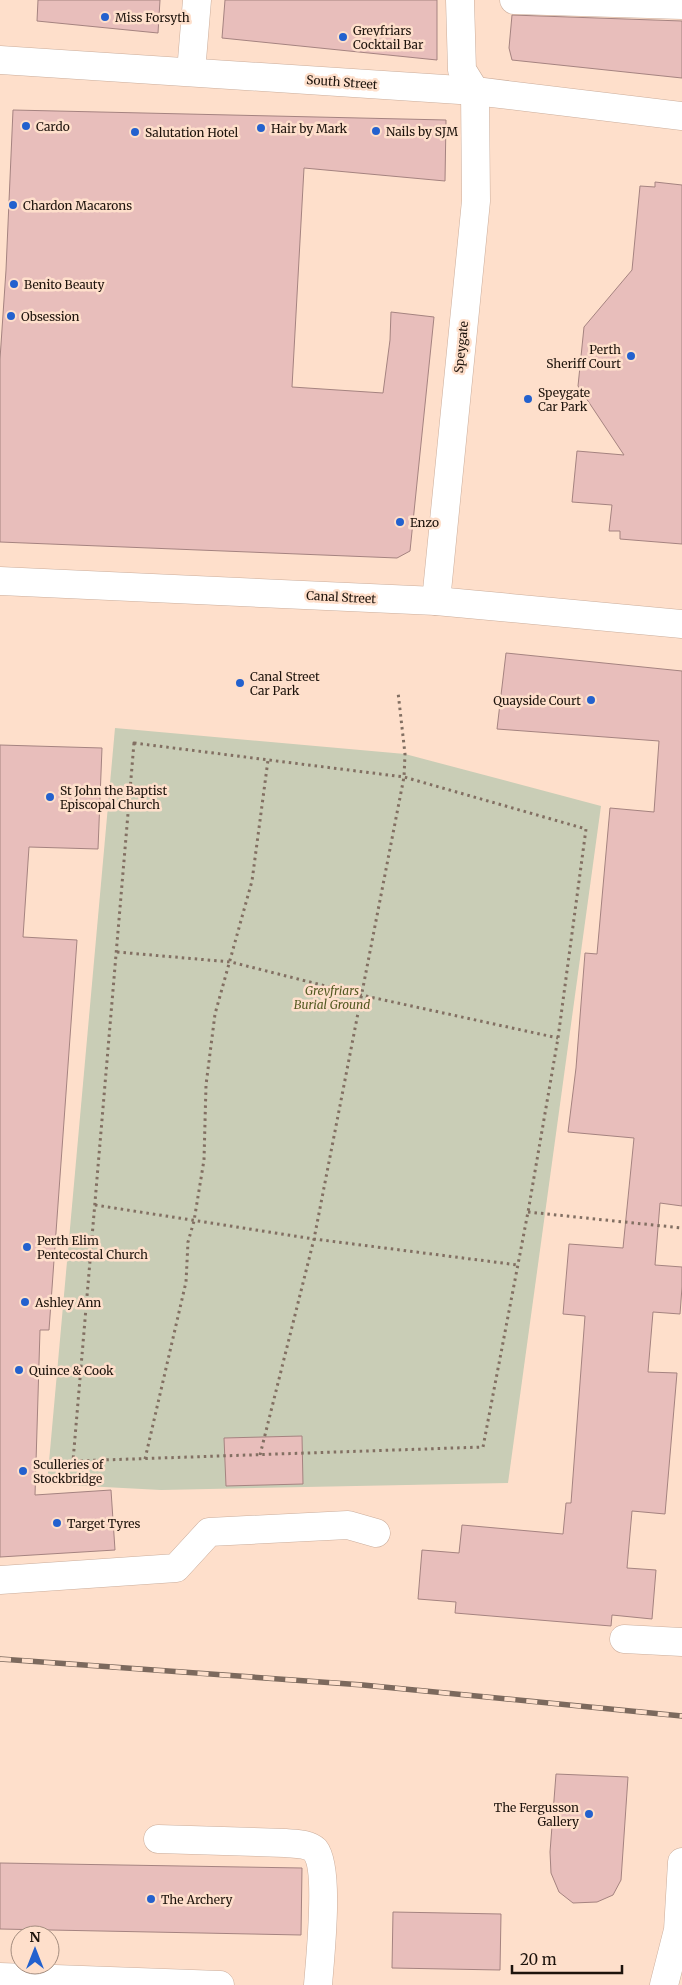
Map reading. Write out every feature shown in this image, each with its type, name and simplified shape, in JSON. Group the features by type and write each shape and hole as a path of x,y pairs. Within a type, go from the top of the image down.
{"street":[{"path":"191,72 197,0"},
{"path":"460,0 462,70 474,91"},
{"path":"514,0 682,5"},
{"name":"South Street","path":"0,60 474,91 682,116"},
{"name":"Speygate","path":"436,601 476,201 474,91"},
{"name":"Canal Street","path":"0,581 436,601 682,624"},
{"path":"0,1580 176,1568 209,1532 348,1526 376,1534"},
{"path":"624,1639 682,1642"},
{"path":"158,1839 303,1844 314,1848 321,1860 322,1874 322,1919 318,1985"},
{"path":"664,1985 678,1930 682,1862"},
{"path":"0,1977 220,1985"}],"path":[{"path":"260,1455 314,1239 404,777 405,754 398,692"},
{"path":"134,743 268,760 404,777 586,829 558,1038 528,1212 483,1447 73,1462 134,743"},
{"path":"145,1459 186,1282 188,1242 194,1221 204,1160 206,1085 215,1014 252,881 268,760"},
{"path":"117,952 230,962 361,995 558,1038"},
{"path":"95,1206 314,1239 518,1265"},
{"path":"528,1212 682,1228"}],"green space":[{"name":"Greyfriars Burial Ground","path":"115,728 405,754 601,806 508,1483 161,1490 47,1484"}],"building":[{"path":"38,0 160,0 158,33 37,21"},
{"path":"225,0 437,0 437,60 222,38"},
{"path":"512,15 682,21 682,78 512,60 509,48"},
{"path":"13,110 446,120 445,181 304,168 292,387 383,393 390,340 391,312 434,317 410,551 397,558 0,542 0,359"},
{"name":"Perth Sheriff Court","path":"655,182 682,185 682,544 620,539 620,531 609,531 612,505 572,502 577,451 624,455 578,386 584,327 632,270 640,186 655,187"},
{"path":"506,653 682,671 682,1206 660,1203 655,1265 682,1267 682,1287 680,1314 653,1312 648,1372 677,1373 665,1514 632,1511 627,1568 656,1570 652,1619 612,1615 611,1626 455,1613 456,1602 418,1599 422,1550 459,1553 462,1525 563,1534 566,1503 571,1503 585,1316 563,1314 569,1244 623,1248 634,1138 568,1132 576,1068 585,953 597,954 610,808 654,812 659,741 497,729"},
{"path":"0,745 102,748 98,849 29,847 23,937 77,940 49,1330 40,1330 35,1495 111,1490 115,1550 0,1557"},
{"path":"302,1436 303,1484 226,1486 224,1438"},
{"name":"The Fergusson Gallery","path":"556,1774 628,1777 621,1880 613,1895 597,1902 573,1903 559,1892 551,1873 550,1852"},
{"name":"The Archery","path":"0,1863 302,1868 301,1935 60,1930 60,1925 10,1925 10,1929 0,1929"},
{"path":"393,1912 501,1914 500,1970 392,1968"}],"railway":[{"path":"0,1659 363,1685 682,1716"}],"place":[{"name":"Miss Forsyth","path":"105,17"},
{"name":"Greyfriars Cocktail Bar","path":"343,37"},
{"name":"Cardo","path":"26,126"},
{"name":"Hair by Mark","path":"261,128"},
{"name":"Nails by SJM","path":"376,131"},
{"name":"Salutation Hotel","path":"135,132"},
{"name":"Chardon Macarons","path":"13,205"},
{"name":"Benito Beauty","path":"14,284"},
{"name":"Obsession","path":"11,316"},
{"name":"Perth Sheriff Court","path":"631,356"},
{"name":"Speygate Car Park","path":"528,399"},
{"name":"Enzo","path":"400,522"},
{"name":"Canal Street Car Park","path":"240,683"},
{"name":"Quayside Court","path":"591,700"},
{"name":"St John the Baptist Episcopal Church","path":"50,797"},
{"name":"Perth Elim Pentecostal Church","path":"27,1247"},
{"name":"Ashley Ann","path":"25,1302"},
{"name":"Quince & Cook","path":"19,1370"},
{"name":"Sculleries of Stockbridge","path":"23,1471"},
{"name":"Target Tyres","path":"57,1523"},
{"name":"The Fergusson Gallery","path":"589,1814"},
{"name":"The Archery","path":"151,1899"}]}
